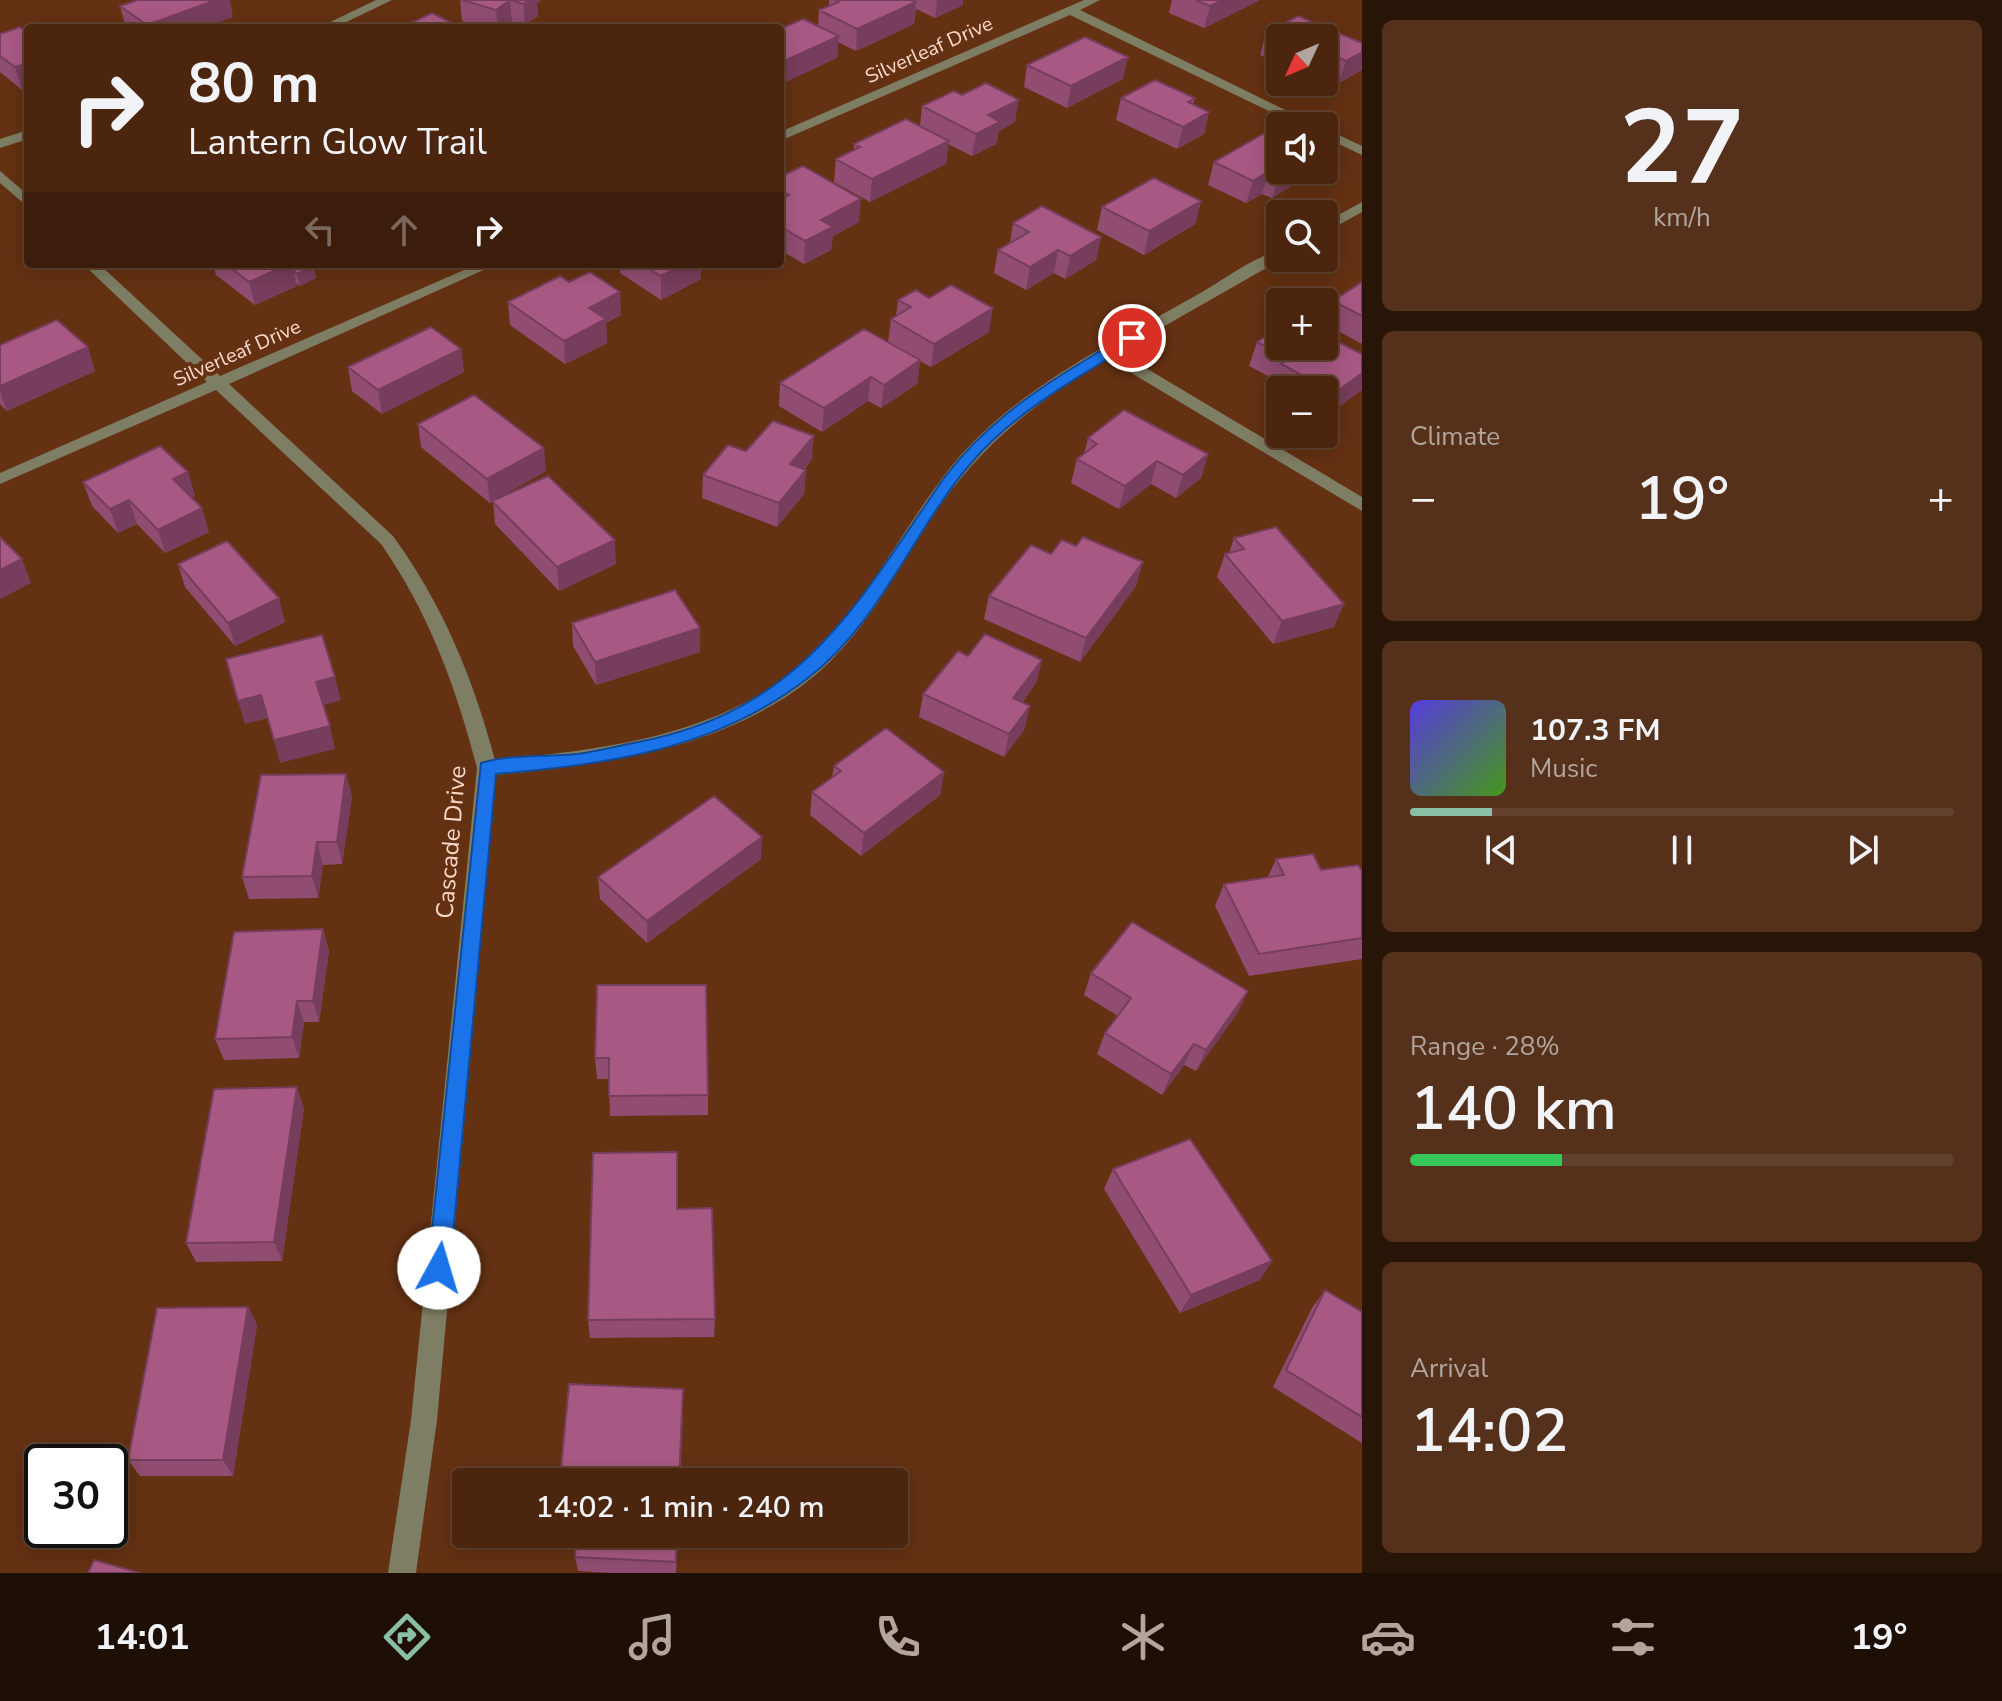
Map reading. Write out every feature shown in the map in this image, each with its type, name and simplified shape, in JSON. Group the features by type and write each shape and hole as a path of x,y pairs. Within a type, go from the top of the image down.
{"street":[{"path":"333,24 386,0"},
{"name":"Silverleaf Drive","path":"784,135 1094,0"},
{"path":"1070,10 1282,112"},
{"path":"0,144 24,135"},
{"path":"1338,139 1362,151"},
{"path":"0,175 24,199"},
{"path":"1338,221 1362,206"},
{"path":"487,768 579,760 647,747 712,727 761,703 805,672 847,629 967,459 1002,423 1043,392 1108,352 1266,262"},
{"name":"Cascade Drive","path":"94,268 387,540 415,577 441,625 474,712 487,768 424,1420 402,1573"},
{"name":"Silverleaf Drive","path":"0,479 481,268"},
{"path":"1108,352 1362,505"}],"building":[{"path":"138,0 216,0 150,24 120,6"},
{"path":"462,0 510,0 496,10"},
{"path":"836,0 916,2 857,29 819,10 839,2"},
{"path":"1195,0 1223,0 1210,6"},
{"path":"432,13 454,24 409,24"},
{"path":"1298,16 1317,24 1283,24"},
{"path":"803,19 839,36 784,61 784,27"},
{"path":"20,27 24,30 24,64 15,67 0,56 0,34"},
{"path":"1338,33 1362,43 1362,52 1346,61 1338,58"},
{"path":"1085,37 1128,57 1071,86 1027,65"},
{"path":"1155,80 1195,98 1188,102 1209,112 1183,127 1121,98"},
{"path":"986,83 1019,100 988,115 1000,122 976,134 922,106 954,91 962,95"},
{"path":"906,119 949,141 872,179 836,159 860,147 854,144"},
{"path":"1263,134 1266,135 1266,173 1253,181 1214,162"},
{"path":"803,166 861,199 821,220 833,227 805,241 784,228 784,198 789,195 784,192 784,175"},
{"path":"1154,178 1201,201 1149,231 1102,207"},
{"path":"1042,206 1101,237 1070,256 1058,250 1030,267 998,250 1029,232 1013,223"},
{"path":"231,268 280,268 249,282"},
{"path":"293,268 309,268 297,274"},
{"path":"648,268 677,268 661,276"},
{"path":"590,272 620,292 589,308 606,319 564,341 508,302 560,276 569,282"},
{"path":"1362,282 1362,316 1338,304 1338,298"},
{"path":"951,285 993,308 934,344 891,319 911,307 898,300 916,290 929,298"},
{"path":"57,320 88,347 0,386 0,345"},
{"path":"431,327 461,349 378,390 348,367"},
{"path":"864,329 920,360 884,385 871,377 824,408 780,383"},
{"path":"1266,336 1266,347 1257,342"},
{"path":"1338,342 1362,354 1362,373 1338,391 1338,376 1303,376 1281,364 1287,360 1338,360"},
{"path":"474,395 544,448 487,479 418,424"},
{"path":"1124,410 1208,454 1183,475 1157,461 1125,486 1077,459 1097,444 1088,438"},
{"path":"773,421 814,436 790,464 806,470 779,503 703,475 728,445 746,451"},
{"path":"160,446 188,472 173,479 202,508 158,530 129,500 110,509 83,482"},
{"path":"548,476 615,540 557,567 492,501"},
{"path":"1276,527 1344,604 1282,621 1225,554 1244,549 1234,538"},
{"path":"0,537 22,559 0,570"},
{"path":"1083,537 1143,562 1086,638 989,596 1031,545 1051,554 1062,540 1076,546"},
{"path":"227,541 279,598 228,623 178,564"},
{"path":"675,590 700,628 595,662 572,623"},
{"path":"985,634 1042,660 1013,698 1030,706 1009,734 923,694 958,651 968,656"},
{"path":"322,635 335,677 316,682 330,726 274,740 261,695 238,701 226,659"},
{"path":"886,728 944,772 864,833 812,792 841,771 834,766"},
{"path":"346,774 337,842 317,842 312,876 242,877 261,775"},
{"path":"714,796 762,837 647,921 598,877"},
{"path":"1313,854 1321,870 1358,865 1362,871 1362,938 1259,954 1224,884 1284,875 1276,859"},
{"path":"1132,922 1248,991 1206,1050 1194,1044 1171,1074 1105,1033 1131,998 1091,973"},
{"path":"323,929 313,1001 297,1001 292,1037 215,1039 234,932"},
{"path":"597,985 706,985 708,1095 609,1096 609,1058 595,1058"},
{"path":"297,1087 274,1242 186,1243 214,1089"},
{"path":"1190,1139 1272,1261 1191,1295 1113,1169"},
{"path":"677,1152 677,1209 712,1208 715,1319 588,1320 593,1153"},
{"path":"1325,1290 1362,1312 1362,1417 1286,1370"},
{"path":"248,1307 223,1460 128,1460 157,1308"},
{"path":"569,1384 683,1389 680,1468 561,1468"},
{"path":"576,1548 676,1548 676,1562 575,1557"},
{"path":"94,1560 140,1573 88,1573"}],"route":[{"path":"439,1268 487,768 579,760 647,747 712,727 761,703 805,672 847,629 949,482 1002,423 1043,392 1132,338"}]}
